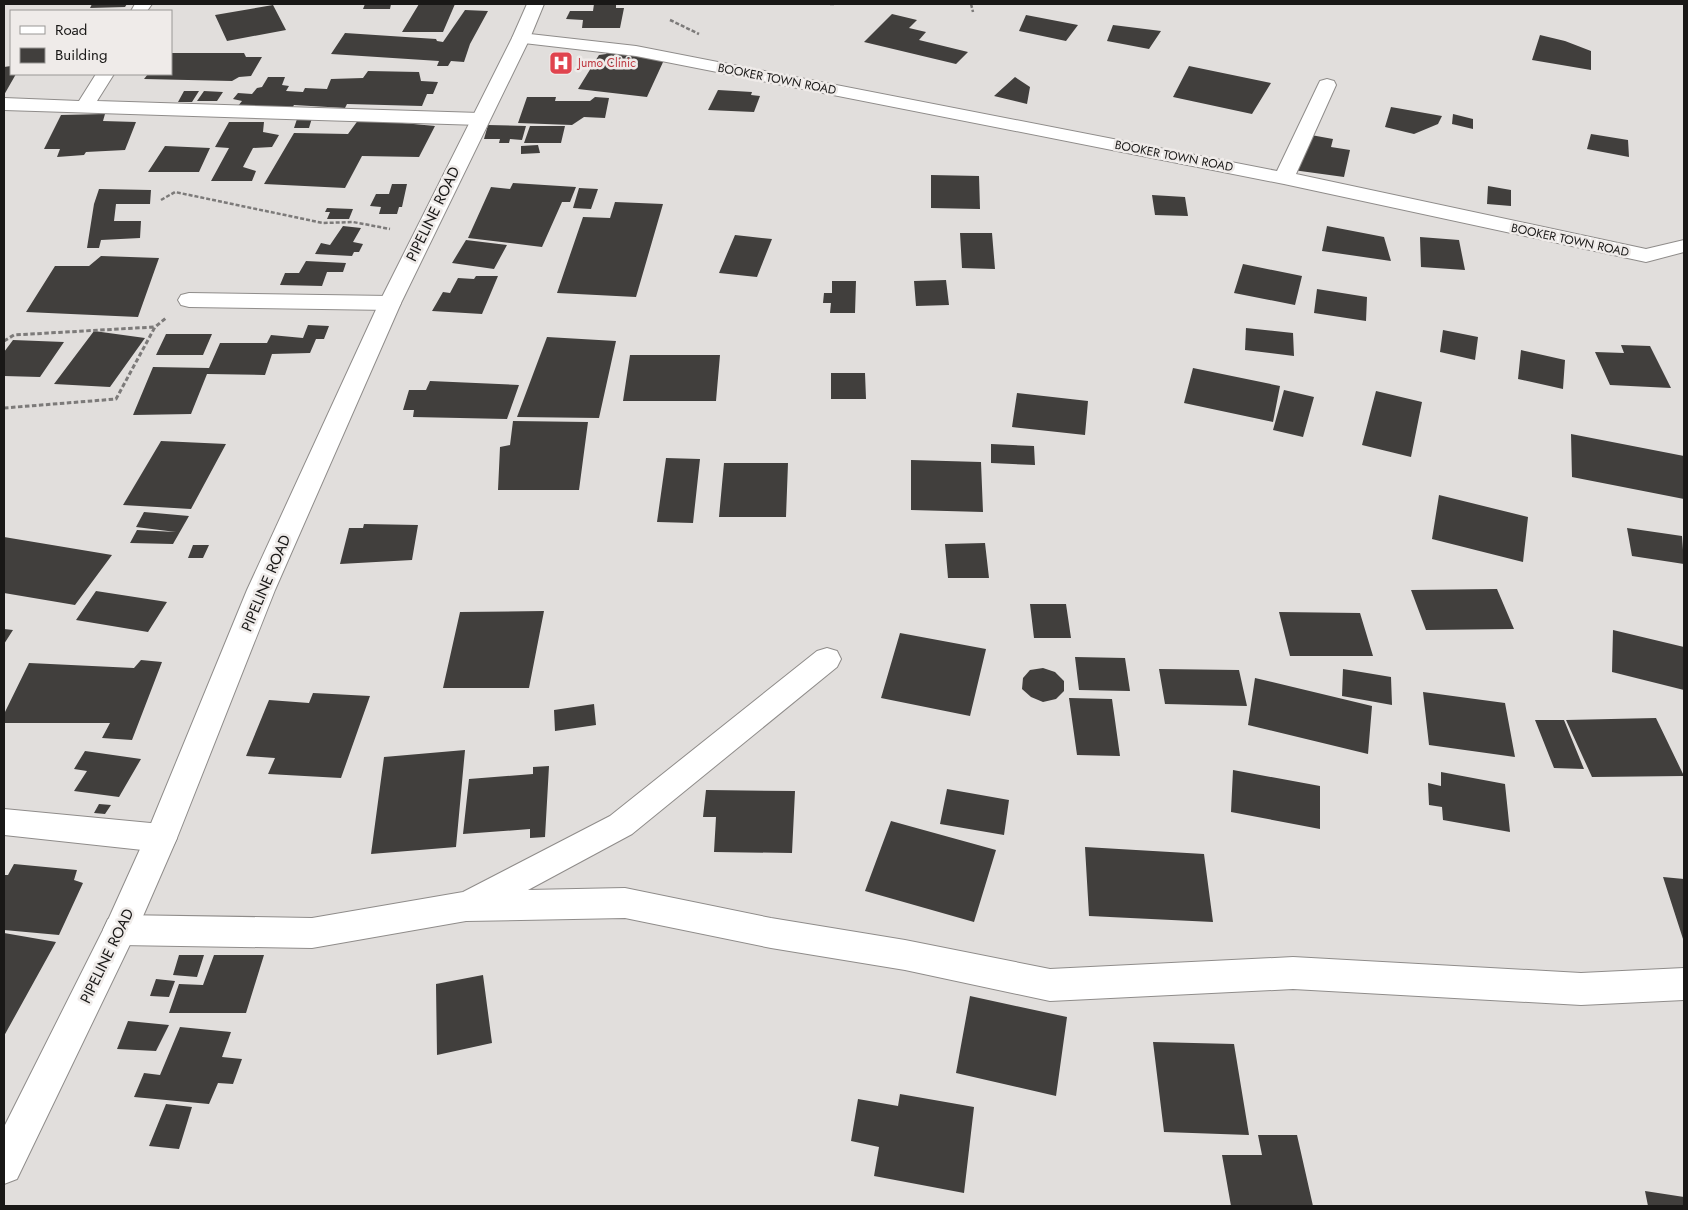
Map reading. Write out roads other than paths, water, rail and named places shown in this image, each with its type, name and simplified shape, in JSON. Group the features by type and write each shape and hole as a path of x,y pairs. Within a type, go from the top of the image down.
{"street":[{"name":"PIPELINE ROAD","path":"4,1166 120,930 161,838 261,590 390,303 521,38 535,4"},
{"name":"BOOKER TOWN ROAD","path":"521,38 636,51 1284,178 1646,256 1684,246"},
{"path":"85,106 104,75"},
{"path":"1284,178 1327,85"},
{"path":"4,104 480,119"},
{"path":"190,300 390,303"},
{"path":"466,906 621,825 827,659"},
{"path":"4,822 161,838"},
{"path":"120,930 312,933 466,906 625,903 771,933 905,954 1050,986 1293,973 1581,989 1684,984"}],"place":[{"name":"Jumo Clinic","path":"561,63"}]}
